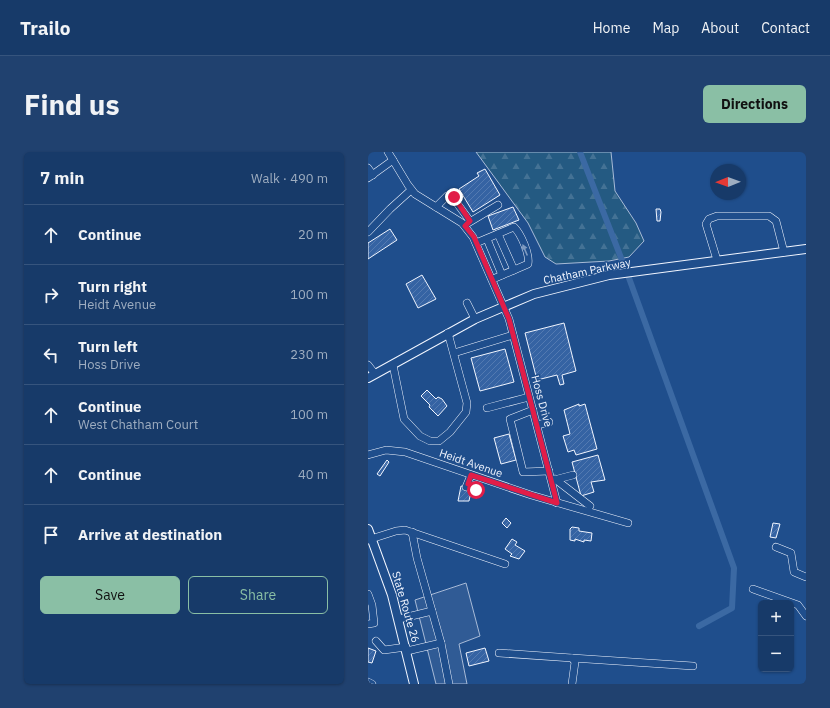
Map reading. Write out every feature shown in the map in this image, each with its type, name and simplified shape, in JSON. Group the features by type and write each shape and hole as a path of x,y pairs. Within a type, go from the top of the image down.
{"main road":[{"name":"Chatham Parkway","path":"372,376 475,319 534,294 609,275 806,249"},
{"name":"State Route 26","path":"368,529 370,539 399,619 414,684"}],"street":[{"path":"388,152 411,190 436,207 468,223 498,205"},
{"path":"368,168 370,176 393,160"},
{"path":"368,232 411,190"},
{"name":"Hoss Drive","path":"436,207 447,196 451,195 454,197 468,223 470,231 493,279 504,306 513,335 549,471 553,480 557,503"},
{"path":"717,260 706,224 709,219 717,216 769,216 776,221 784,252"},
{"path":"476,243 514,227 517,231 529,258 528,264 493,279"},
{"path":"498,234 514,270"},
{"path":"487,239 502,275"},
{"path":"467,303 475,319"},
{"path":"393,365 404,419 420,436 430,441 439,441 450,432 466,412 467,403 448,334"},
{"path":"454,353 513,335"},
{"path":"368,365 372,376"},
{"path":"487,408 530,397"},
{"path":"533,410 510,419 523,472 549,471"},
{"path":"537,425 549,422"},
{"name":"Heidt Avenue","path":"368,455 382,450 398,451 557,503 628,523"},
{"path":"471,475 467,485 476,486 476,490"},
{"path":"553,480 573,476"},
{"path":"553,480 590,506"},
{"path":"370,539 401,530 412,532 505,564"},
{"path":"412,532 417,558 441,643 449,684"},
{"path":"776,547 791,552 794,572 806,577"},
{"path":"753,589 798,605 806,616"},
{"path":"368,624 374,623 372,605 369,597"},
{"path":"399,619 432,611"},
{"path":"376,641 384,650 384,658"},
{"path":"384,650 406,649 441,643"},
{"path":"499,654 693,666"},
{"path":"572,658 574,662 572,684"},
{"path":"368,682 372,684"}],"green space":[{"path":"476,152 611,152 615,191 636,223 644,241 629,257 609,261 556,264 545,257 528,223"}],"shaded area":[{"path":"466,583 480,636 459,644 467,684 436,684 415,600"}],"building":[{"path":"485,169 500,195 473,212 459,189 479,176 477,173"},
{"path":"513,207 519,220 493,230 488,216"},
{"path":"656,209 660,209 661,212 660,221 657,221"},
{"path":"390,229 397,240 368,259 368,243"},
{"path":"422,275 436,299 418,308 406,284"},
{"path":"564,323 576,371 562,375 564,384 560,385 557,375 537,380 525,333"},
{"path":"505,349 514,382 480,391 471,358"},
{"path":"427,390 436,399 438,397 442,399 447,406 438,416 421,396"},
{"path":"579,404 579,406 585,404 597,449 576,455 574,450 568,452 563,436 570,434 564,410"},
{"path":"509,434 516,460 501,464 494,438"},
{"path":"598,455 605,480 591,482 594,492 581,496 572,462"},
{"path":"387,460 389,462 380,476 377,474"},
{"path":"461,486 478,490 477,498 470,496 469,501 458,501"},
{"path":"506,518 511,523 507,528 502,523"},
{"path":"773,523 780,524 776,538 770,537"},
{"path":"572,527 579,528 579,531 592,533 591,541 584,540 584,542 575,539 575,541 570,540 570,529"},
{"path":"512,539 517,542 515,545 525,551 519,559 510,556 512,554 505,549"},
{"path":"368,648 376,651 372,663 368,662"},
{"path":"485,648 489,661 469,666 466,653"}],"waterway":[{"path":"580,152 625,268"},
{"path":"629,278 734,568 732,608 699,626"}],"route":[{"path":"454,197 470,221 465,226 474,237 509,319 557,503 471,475 468,484 476,486 476,490"}]}
